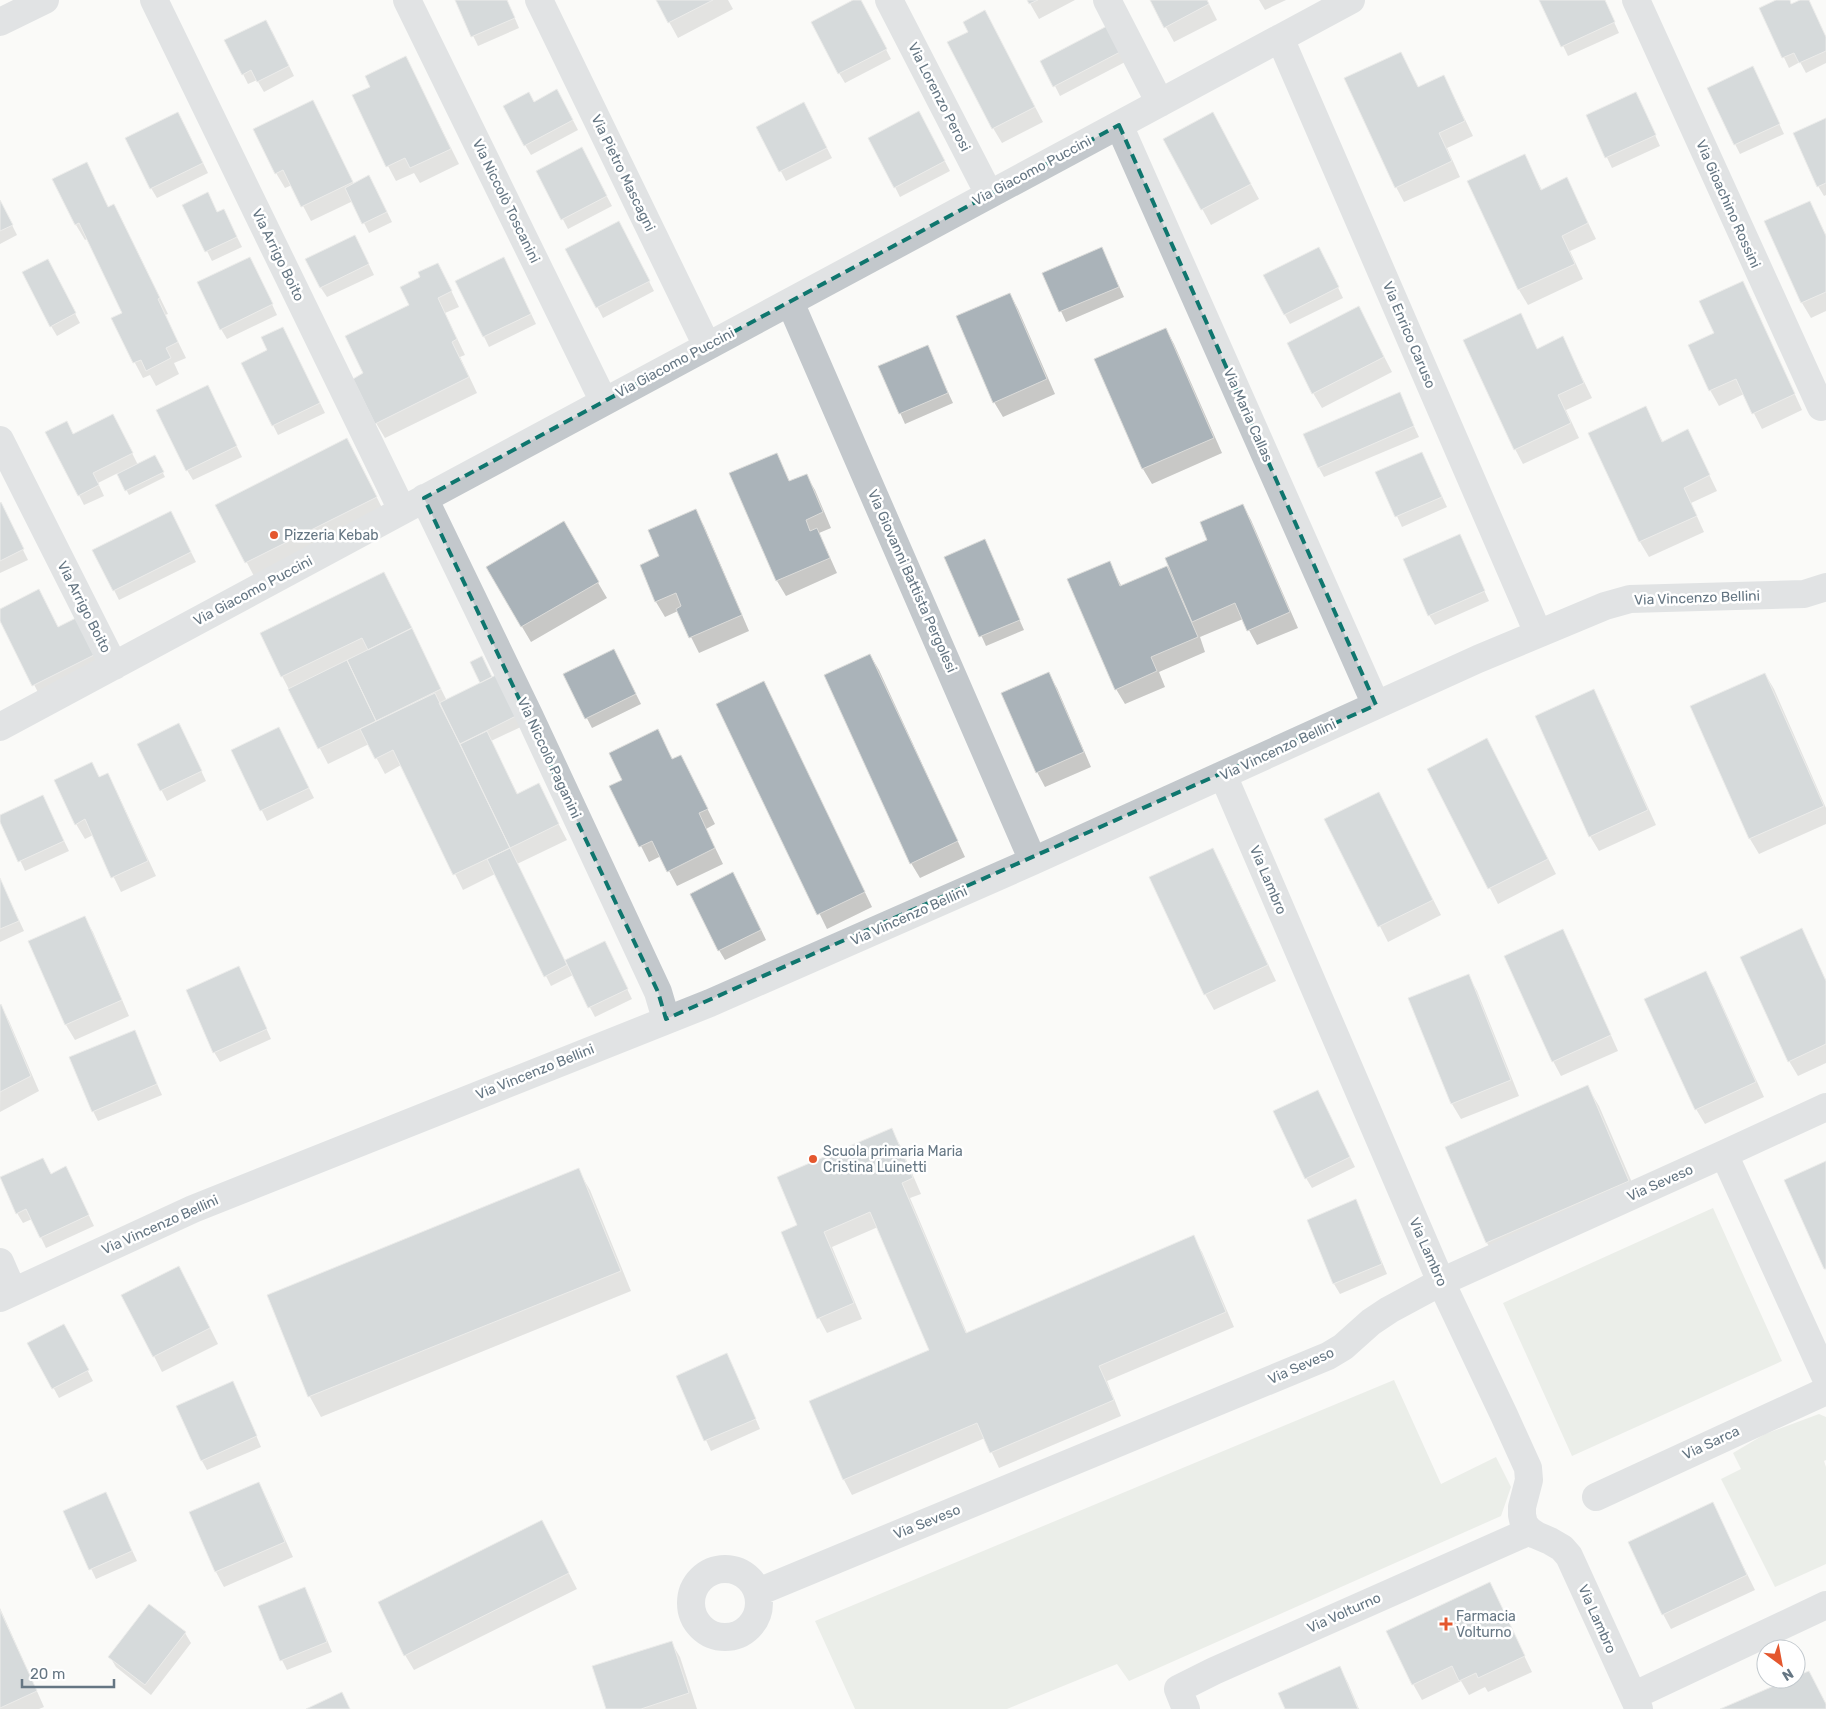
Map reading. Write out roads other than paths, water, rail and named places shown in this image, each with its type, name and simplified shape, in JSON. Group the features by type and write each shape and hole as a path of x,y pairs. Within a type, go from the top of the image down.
{"street":[{"path":"0,22 45,0"},
{"name":"Via Arrigo Boito","path":"154,0 413,504"},
{"name":"Via Niccolò Toscanini","path":"407,0 604,402"},
{"name":"Via Pietro Mascagni","path":"539,0 707,346"},
{"name":"Via Lorenzo Perosi","path":"889,0 989,194"},
{"path":"1107,0 1160,103"},
{"name":"Via Giacomo Puccini","path":"0,727 1351,0"},
{"name":"Via Gioachino Rossini","path":"1636,0 1821,407"},
{"name":"Via Enrico Caruso","path":"1280,38 1538,633"},
{"name":"Via Maria Callas","path":"1119,125 1376,705"},
{"name":"Via Giovanni Battista Pergolesi","path":"790,302 1033,861"},
{"name":"Via Arrigo Boito","path":"0,440 114,666"},
{"name":"Via Niccolò Paganini","path":"413,504 610,889 658,992 666,1019"},
{"name":"Via Vincenzo Bellini","path":"7,1295 193,1209 710,1003 1033,861 1538,633 1605,606 1630,599 1804,594 1826,587"},
{"name":"Via Lambro","path":"1223,775 1441,1282 1528,1468 1529,1480 1522,1506 1524,1524 1530,1531 1550,1541 1569,1556 1636,1703"},
{"name":"Via Seveso","path":"758,1592 1328,1356 1343,1347 1371,1322 1389,1310 1441,1282 1826,1106"},
{"path":"1724,1154 1826,1378"},
{"path":"0,1262 7,1295"},
{"name":"Via Sarca","path":"1596,1497 1826,1391"},
{"name":"Via Volturno","path":"1186,1709 1178,1689 1207,1674 1530,1531"},
{"path":"1636,1703 1826,1605"}],"place":[{"name":"Pizzeria Kebab","path":"274,535"},
{"name":"Scuola primaria Maria Cristina Luinetti","path":"813,1159"},
{"name":"Farmacia Volturno","path":"1446,1624"}]}
